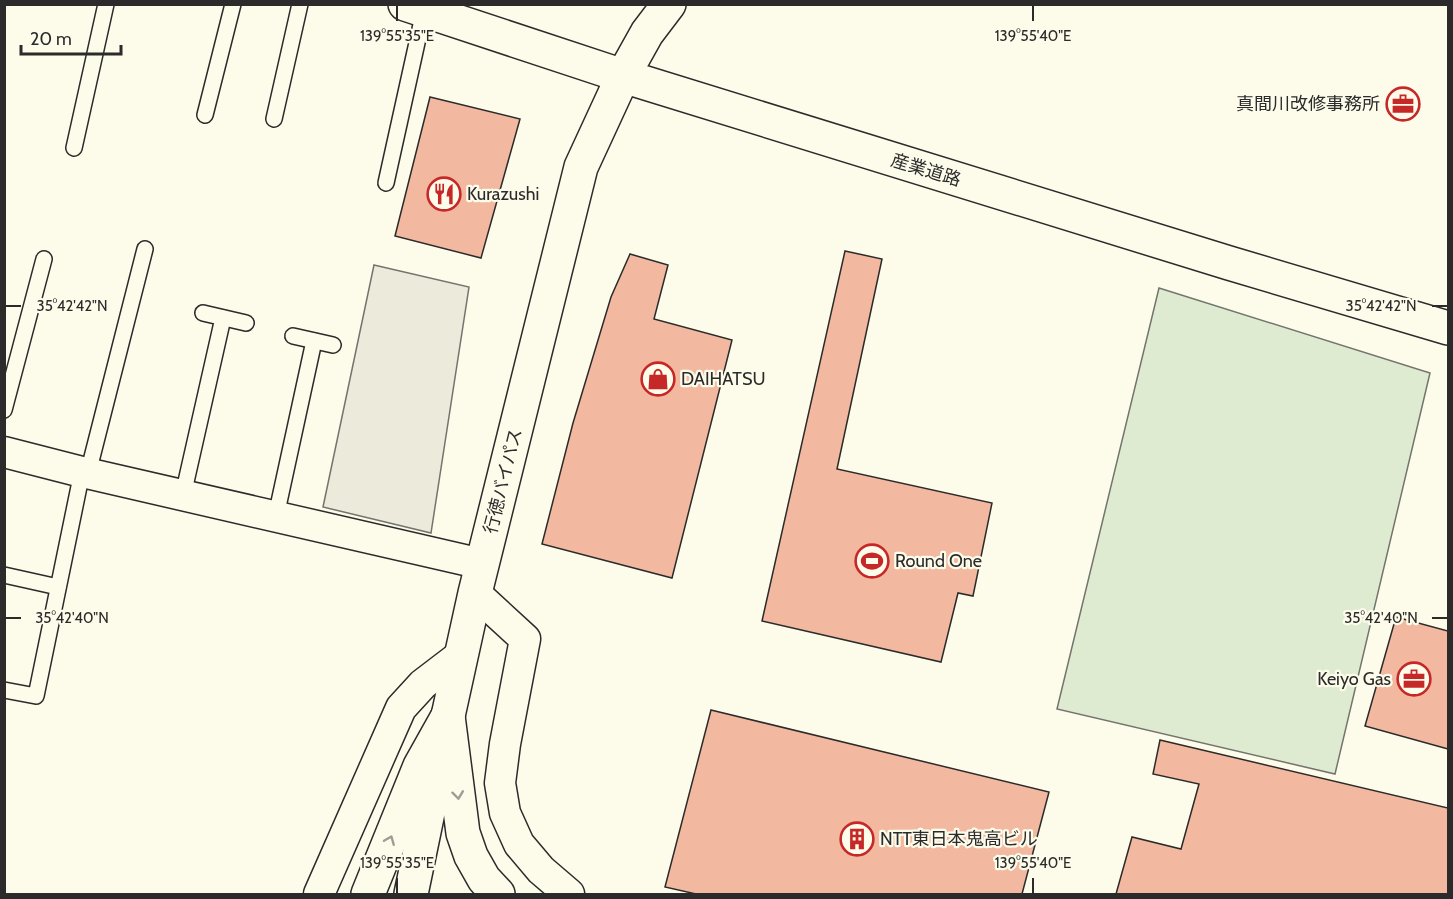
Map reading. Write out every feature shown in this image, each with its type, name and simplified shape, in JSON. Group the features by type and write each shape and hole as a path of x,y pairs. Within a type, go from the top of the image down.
{"main road":[{"name":"行徳バイパス","path":"411,894 479,578 581,167 623,76 646,19 669,4"},
{"name":"産業道路","path":"414,8 623,76 1218,260 1449,328"},
{"path":"368,894 420,766 448,716"},
{"path":"448,716 463,833 471,855 484,879 498,894"}],"street":[{"path":"4,452 85,473 276,516 479,578 525,639 501,773 500,783 505,813 519,844 541,870 569,894"},
{"path":"319,894 401,708 423,684 461,655"}],"lane":[{"path":"74,148 106,4"},
{"path":"205,115 232,4"},
{"path":"274,119 300,4"},
{"path":"386,183 414,8"},
{"path":"4,690 36,696 58,587 85,473 145,249"},
{"path":"4,411 44,259"},
{"path":"203,313 246,323"},
{"path":"183,495 223,318"},
{"path":"293,336 333,345"},
{"path":"276,516 314,341"},
{"path":"4,576 58,587"}],"green space":[{"path":"1159,288 1430,373 1335,774 1057,709"}],"shaded area":[{"path":"374,265 469,287 431,533 323,507"}],"building":[{"path":"430,97 520,119 481,258 395,236"},
{"path":"845,251 882,259 837,469 992,503 973,596 958,593 941,662 762,621"},
{"path":"630,254 668,265 654,319 732,340 672,578 542,544 573,423 611,297"},
{"name":"Keiyo Gas","path":"1396,617 1448,631 1448,749 1365,726"},
{"name":"NTT東日本鬼高ビル","path":"711,710 1049,792 1022,894 696,894 665,887"},
{"path":"1160,740 1448,808 1448,894 1116,894 1132,837 1181,849 1199,784 1153,774"}],"place":[{"name":"真間川改修事務所","path":"1403,104"},
{"name":"Kurazushi","path":"444,194"},
{"name":"DAIHATSU","path":"658,379"},
{"name":"Round One","path":"872,561"},
{"name":"Keiyo Gas","path":"1414,679"},
{"name":"NTT東日本鬼高ビル","path":"857,839"}]}
